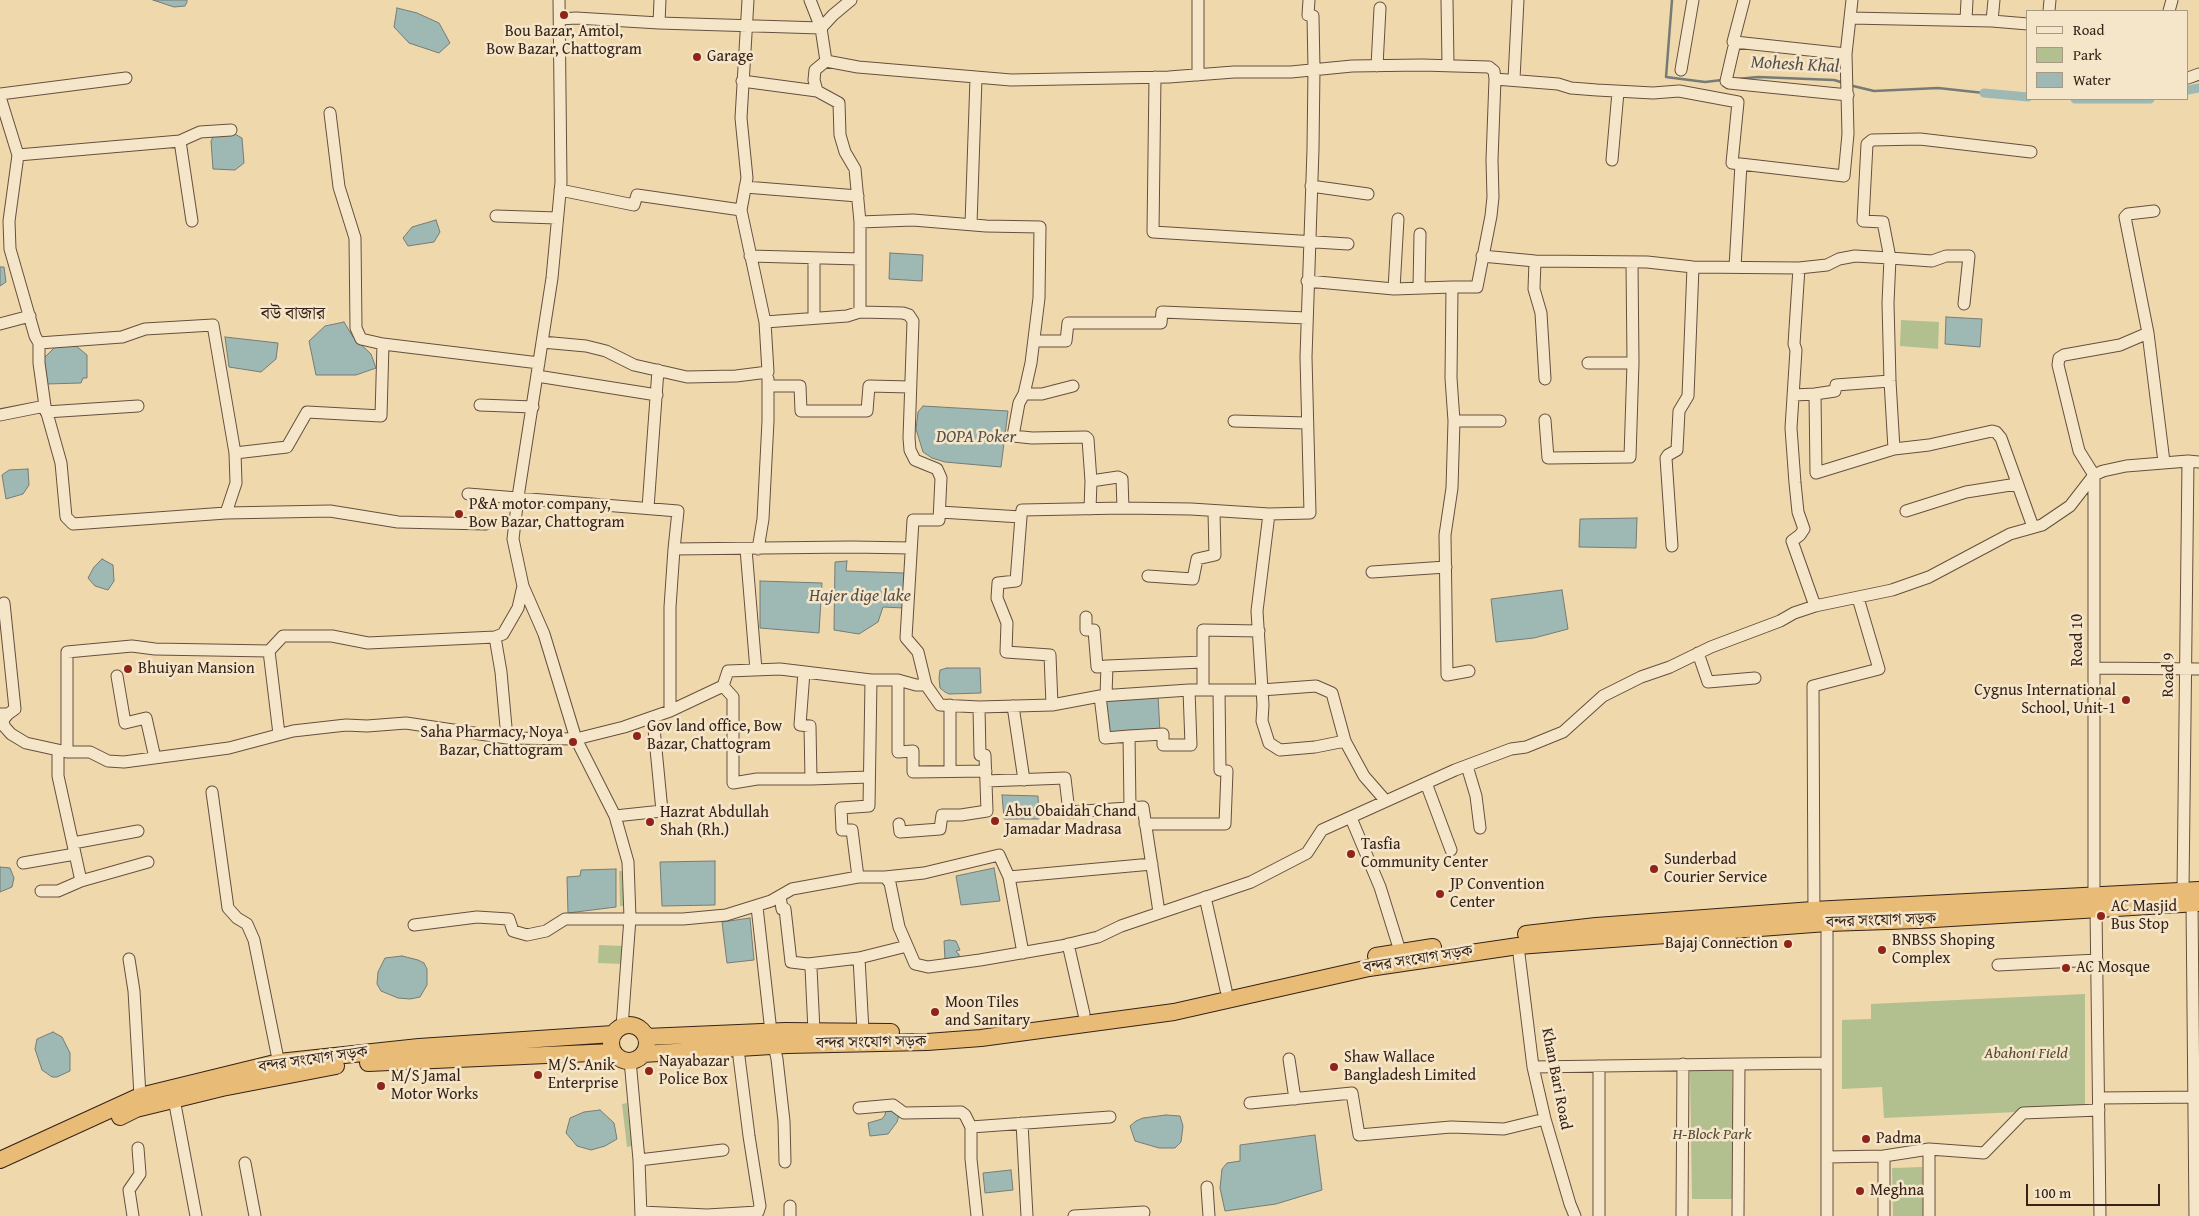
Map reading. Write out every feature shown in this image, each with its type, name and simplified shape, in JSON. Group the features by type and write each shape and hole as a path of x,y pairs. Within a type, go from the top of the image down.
{"highway":[{"name":"বন্দর সংযোগ সড়ক","path":"637,1057 738,1048 814,1031 956,1032 1151,1005 1400,951 1596,926 1820,917 1918,920 2095,902 2193,897"},
{"name":"বন্দর সংযোগ সড়ক","path":"646,1037 956,1040 1140,1018 1369,968 1518,946 1820,917"},
{"path":"633,1026 643,1032 646,1037 646,1048 637,1057 622,1059 613,1052 617,1031 633,1026"},
{"name":"বন্দর সংযোগ সড়ক","path":"0,1160 140,1096 280,1069 419,1047 617,1031"},
{"name":"বন্দর সংযোগ সড়ক","path":"0,1172 136,1109 280,1069 613,1052"}],"street":[{"path":"560,0 560,190 542,342 513,539 523,586 544,634 576,739 614,816 628,862 630,918 617,1031"},
{"path":"659,23 660,0"},
{"path":"748,0 741,118 746,178 741,210 765,322 768,372 768,421 763,519 758,549"},
{"path":"810,0 821,28 826,61"},
{"path":"560,19 576,18 659,23 821,28 851,0"},
{"path":"1198,0 1198,75"},
{"path":"1052,705 1050,655 1006,652 1007,622 998,598 998,583 1016,581 1022,510 1123,508 1310,514 1307,423 1307,281 1314,69 1313,16 1308,15 1309,0"},
{"path":"1446,0 1448,65"},
{"path":"1514,79 1518,0"},
{"path":"1681,70 1693,0"},
{"path":"1744,0 1733,42 1726,81 1729,83 1848,95"},
{"path":"1495,79 1514,79 1558,84 1572,88 1618,92 1679,91 1738,102 1732,163 1844,176 1848,134 1846,54 1852,0"},
{"path":"1966,20 1967,0"},
{"path":"1992,21 1994,0"},
{"path":"1377,66 1380,8"},
{"path":"1850,18 1966,20 2026,24"},
{"path":"1734,42 1846,54"},
{"path":"817,91 814,80 815,70 826,61 858,67 976,78 1037,80 1155,78 1234,72 1291,72 1337,67 1377,66 1448,65 1489,67 1494,71 1493,197 1477,287 1394,289 1307,281"},
{"path":"126,78 0,96 18,155 9,220 10,249 35,336 39,343 39,363 45,409 61,463 66,517 73,524 226,513 330,511 398,522 486,524"},
{"path":"970,224 976,78"},
{"path":"1155,78 1153,232 1348,244"},
{"path":"742,82 817,91 839,103 840,135 845,152 855,169 858,196 860,222 860,312"},
{"path":"1612,160 1618,92"},
{"path":"330,113 339,187 355,238 356,328 361,339 382,344 539,363"},
{"path":"18,155 180,141 200,132 231,130"},
{"path":"1894,449 1888,303 1890,258 1883,222 1863,221 1869,141 1920,139 2031,152"},
{"path":"180,141 192,221"},
{"path":"1735,267 1741,164"},
{"path":"1311,186 1368,194"},
{"path":"745,187 858,196"},
{"path":"560,190 634,205 637,195 741,210"},
{"path":"2154,211 2128,214 2125,217 2148,333 2164,462"},
{"path":"496,216 557,218"},
{"path":"1394,289 1398,219"},
{"path":"860,222 913,220 1040,227 1039,298 1034,341 1024,394 1019,402 1013,436 1032,438 1086,437 1088,439 1091,481 1090,508"},
{"path":"1419,288 1420,234"},
{"path":"750,256 860,259"},
{"path":"1482,256 1535,262 1632,262 1693,267 1799,268 1827,266 1839,260 1855,256 1932,261 1946,256 1969,256 1964,304"},
{"path":"814,258 814,318"},
{"path":"1535,262 1534,289 1541,313 1545,379"},
{"path":"1546,420 1548,458 1630,457 1633,363 1632,262"},
{"path":"1672,546 1666,458 1677,450 1679,411 1688,396 1693,267"},
{"path":"1799,268 1791,428 1798,512 1804,530 1800,536 1792,541 1815,606"},
{"path":"1452,288 1451,378 1454,421 1452,488 1445,535 1447,675 1469,671"},
{"path":"765,322 847,316 860,312 903,313 913,321 910,450 916,460 937,469 941,478 939,520 913,520 906,638 918,652 926,685 940,705 979,707 1052,705 1103,695 1189,690 1261,690 1316,686 1332,693 1345,741 1364,776 1385,800"},
{"path":"1034,341 1066,341 1068,323 1161,323 1162,312 1307,318"},
{"path":"0,324 30,316"},
{"path":"39,343 122,337 145,329 213,325 235,453 236,483 226,513"},
{"path":"2094,475 2079,451 2058,365 2059,358 2064,355 2120,345 2148,333"},
{"path":"542,342 586,346 606,351 634,365 687,377 736,376 768,372"},
{"path":"235,453 287,447 307,412 381,416 382,344"},
{"path":"1588,363 1633,363"},
{"path":"648,508 658,370"},
{"path":"537,376 657,395"},
{"path":"1794,395 1834,391 1836,386 1890,381"},
{"path":"768,386 800,386 801,412 868,411 869,386 910,387"},
{"path":"1024,394 1042,394 1073,386"},
{"path":"1815,394 1816,473 1894,449 1929,445 1992,431 2001,438 2033,527"},
{"path":"480,405 533,407"},
{"path":"0,415 45,409 138,406"},
{"path":"1234,421 1307,423"},
{"path":"1454,421 1500,421"},
{"path":"885,877 890,883 899,926 914,964 928,967 1023,953 1098,937 1159,912 1251,882 1307,853 1322,830 1351,818 1385,800 1467,766 1511,749 1526,747 1563,732 1602,696 1641,677 1670,668 1698,653 1780,621 1794,613 1815,606 1892,590 1929,577 2010,534 2042,525 2070,506 2094,475 2103,471 2126,466 2193,461"},
{"name":"Road 9","path":"2193,461 2185,669 2193,897 2197,1098 2195,1216"},
{"name":"Road 10","path":"2094,475 2095,902 2100,1216"},
{"path":"1091,481 1118,477 1122,479 1123,508"},
{"path":"1906,512 1966,492 2017,484"},
{"path":"468,494 678,510 670,607 670,711"},
{"path":"940,512 1021,517"},
{"path":"1148,576 1193,579 1197,559 1215,555 1214,512"},
{"path":"1269,514 1257,611 1263,705 1262,721 1266,738 1269,743 1280,750 1314,748 1345,741"},
{"path":"674,549 911,548"},
{"path":"746,550 756,670"},
{"path":"1372,572 1446,567"},
{"path":"81,881 58,776 62,752 67,652 132,646 155,649 269,651 283,636 332,636 368,643 495,638 503,634 518,608 523,586"},
{"path":"1827,1216 1827,1063 1820,917 1813,686 1878,669 1858,598"},
{"path":"4,603 15,709 4,714 4,726 11,734 26,743 62,752 86,751 108,761 124,762 229,748 279,734 326,726 367,726 406,722 507,738 576,739 624,727 670,711 723,686 728,672 780,669 871,680 898,680 926,685"},
{"path":"1086,617 1086,630 1094,630 1097,667 1203,662"},
{"path":"1203,690 1203,630 1259,631"},
{"path":"495,638 501,672 507,738"},
{"path":"269,651 279,734"},
{"path":"1698,653 1708,682 1755,678"},
{"path":"1107,666 1103,695 1105,738 1163,734 1164,745 1191,745 1189,690"},
{"path":"2094,668 2199,669"},
{"path":"804,672 800,725 810,726 812,778"},
{"path":"117,676 124,723 146,718 155,758"},
{"path":"858,878 852,830 842,830 841,808 869,806 871,680"},
{"path":"898,680 898,752 913,752 912,772 950,772 1024,780 1066,778 1069,812 1143,808 1159,912"},
{"path":"723,686 733,697 733,783 757,779 869,778"},
{"path":"1145,824 1225,824 1227,771 1220,770 1219,690"},
{"path":"950,705 950,772"},
{"path":"1014,706 1024,780"},
{"path":"899,824 900,832 940,829 942,815 961,815 986,811 985,755 980,755 979,707"},
{"path":"614,816 662,811 652,718"},
{"path":"1129,736 1130,808"},
{"path":"1467,766 1476,796 1480,828"},
{"path":"1426,783 1451,850"},
{"path":"212,792 228,908 237,918 247,924 254,940 280,1069"},
{"path":"1351,818 1380,887 1400,951"},
{"path":"23,863 138,831"},
{"path":"414,924 477,917 509,919 513,931 527,935 546,931 565,919 683,919 726,915 757,907 792,889 858,878 924,873 999,854 1009,877 1023,953"},
{"path":"41,891 58,891 81,881 148,862"},
{"path":"1009,877 1152,864"},
{"path":"780,896 782,909 785,909 791,962 808,964 859,958 907,946"},
{"path":"1205,897 1226,990"},
{"path":"757,907 784,1121 785,1162"},
{"path":"1068,944 1084,1014"},
{"name":"Khan Bari Road","path":"1518,946 1533,1067 1545,1119 1570,1204 1576,1216"},
{"path":"859,958 863,1030"},
{"path":"129,959 134,992 140,1096"},
{"path":"1998,964 2097,960"},
{"path":"808,964 810,968 814,1031"},
{"path":"637,1057 641,1214 708,1215 758,1212 760,1206 738,1048"},
{"path":"1289,1059 1295,1099"},
{"path":"1533,1067 1827,1063"},
{"path":"1682,1216 1683,1064"},
{"path":"1738,1216 1739,1064"},
{"path":"1599,1066 1599,1216"},
{"path":"1250,1103 1352,1093 1359,1135 1451,1127 1504,1129 1545,1119"},
{"path":"1827,1158 1884,1156 1929,1149 1984,1153 2023,1113 2099,1104 2197,1098"},
{"path":"174,1100 196,1216"},
{"path":"859,1108 894,1105 904,1113 961,1112 971,1127 971,1159 977,1216"},
{"path":"971,1127 1110,1118"},
{"path":"1022,1123 1027,1216"},
{"path":"133,1216 129,1190 140,1174 138,1148"},
{"path":"1929,1149 1929,1216"},
{"path":"639,1160 723,1150"},
{"path":"1884,1156 1884,1216"},
{"path":"245,1163 255,1216"},
{"path":"1207,1187 1208,1216"},
{"path":"1074,1216 1144,1212 1143,1216"}],"green space":[{"path":"1901,320 1939,322 1938,349 1900,346"},
{"path":"619,871 622,871 624,906 620,906"},
{"path":"599,945 623,946 623,964 598,963"},
{"name":"Abahoni Field","path":"2085,994 2085,1109 1884,1118 1882,1087 1842,1089 1842,1020 1871,1019 1871,1004"},
{"name":"H-Block Park","path":"1732,1069 1734,1199 1692,1199 1690,1070"},
{"path":"627,1103 632,1146 627,1147 622,1104"},
{"path":"1922,1167 1923,1216 1893,1216 1892,1168"}],"water":[{"path":"153,0 187,0 187,2 185,6 174,7"},
{"path":"397,8 417,13 439,23 450,43 439,53 409,43 394,27"},
{"path":"233,133 242,138 244,163 235,170 213,169 211,141 214,135"},
{"path":"436,220 440,232 434,242 408,246 403,238 412,227"},
{"path":"890,253 923,255 922,281 889,279"},
{"path":"0,267 4,267 6,282 0,286"},
{"path":"1946,317 1982,319 1980,347 1945,344"},
{"path":"344,322 353,337 371,354 376,368 356,375 316,375 309,341 325,326"},
{"path":"225,337 278,343 276,359 261,372 229,367"},
{"path":"57,345 75,345 87,355 87,378 83,378 81,383 46,384 39,363"},
{"name":"DOPA Poker","path":"923,406 1008,411 1001,467 945,462 932,458 923,452 916,429 918,412"},
{"path":"28,469 29,485 23,494 6,499 2,475 9,470"},
{"path":"1637,518 1636,548 1579,547 1580,519"},
{"path":"102,559 113,565 114,581 108,590 95,586 88,578 94,567"},
{"name":"Hajer dige lake","path":"847,561 846,571 904,573 903,608 883,607 878,622 859,634 834,630 835,562"},
{"name":"Hajer dige lake","path":"760,581 822,583 819,633 760,628"},
{"path":"1562,590 1568,629 1534,638 1496,642 1491,599"},
{"path":"947,668 980,668 981,693 949,694 945,692 940,688 939,678 940,670"},
{"path":"1158,695 1160,732 1107,735 1103,699"},
{"path":"1002,795 1038,796 1039,819 1004,819"},
{"path":"715,861 715,905 662,906 660,862"},
{"path":"0,867 10,868 14,878 12,887 0,892"},
{"path":"994,868 1000,901 961,905 956,876"},
{"path":"616,869 616,907 568,913 567,877 580,876 581,870"},
{"path":"750,918 754,960 727,963 722,922"},
{"path":"944,941 956,941 960,950 956,951 959,954 959,958 945,960"},
{"path":"402,956 424,963 427,969 427,985 420,997 410,999 398,998 381,991 377,984 378,972 385,958"},
{"path":"53,1032 62,1037 70,1053 70,1071 57,1077 52,1077 42,1070 35,1049 37,1039"},
{"path":"886,1109 896,1109 899,1115 897,1122 888,1134 870,1136 868,1123 882,1119"},
{"path":"600,1110 614,1123 617,1139 605,1146 591,1150 577,1146 566,1133 570,1118 584,1112"},
{"path":"1166,1115 1180,1116 1183,1126 1181,1142 1175,1148 1159,1148 1135,1141 1130,1126 1143,1118"},
{"path":"1315,1135 1322,1190 1276,1204 1225,1211 1220,1188 1222,1169 1227,1163 1240,1161 1240,1145"},
{"path":"1011,1170 1013,1190 985,1193 983,1173"}],"waterway":[{"name":"Mohesh Khal","path":"1672,0 1666,77 1705,82 1722,80"},
{"name":"Mohesh Khal","path":"1737,79 1758,77 1834,80 1844,83"},
{"name":"Mohesh Khal","path":"1849,85 1874,91 1938,88 1984,93"},
{"name":"Mohesh Khal","path":"2189,90 2199,88"},
{"name":"Mohesh Khal","path":"1984,93 2026,97"}],"place":[{"name":"Bou Bazar, Amtol, Bow Bazar, Chattogram","path":"564,15"},
{"name":"Garage","path":"697,57"},
{"name":"P&A motor company, Bow Bazar, Chattogram","path":"459,514"},
{"name":"Bhuiyan Mansion","path":"128,669"},
{"name":"Cygnus International School, Unit-1","path":"2126,700"},
{"name":"Gov land office, Bow Bazar, Chattogram","path":"637,736"},
{"name":"Saha Pharmacy, Noya Bazar, Chattogram","path":"573,742"},
{"name":"Abu Obaidah Chand Jamadar Madrasa","path":"995,821"},
{"name":"Hazrat Abdullah Shah (Rh.)","path":"650,822"},
{"name":"Tasfia Community Center","path":"1351,854"},
{"name":"Sunderbad Courier Service","path":"1654,869"},
{"name":"JP Convention Center","path":"1440,894"},
{"name":"AC Masjid Bus Stop","path":"2101,916"},
{"name":"Bajaj Connection","path":"1788,944"},
{"name":"BNBSS Shoping Complex","path":"1882,950"},
{"name":"AC Mosque","path":"2066,968"},
{"name":"Moon Tiles and Sanitary","path":"935,1012"},
{"name":"Shaw Wallace Bangladesh Limited","path":"1334,1067"},
{"name":"Nayabazar Police Box","path":"649,1071"},
{"name":"M/S. Anik Enterprise","path":"538,1075"},
{"name":"M/S Jamal Motor Works","path":"381,1086"},
{"name":"Padma","path":"1866,1139"},
{"name":"Meghna","path":"1860,1191"}],"district":[{"name":"বউ বাজার","path":"293,314"}]}
